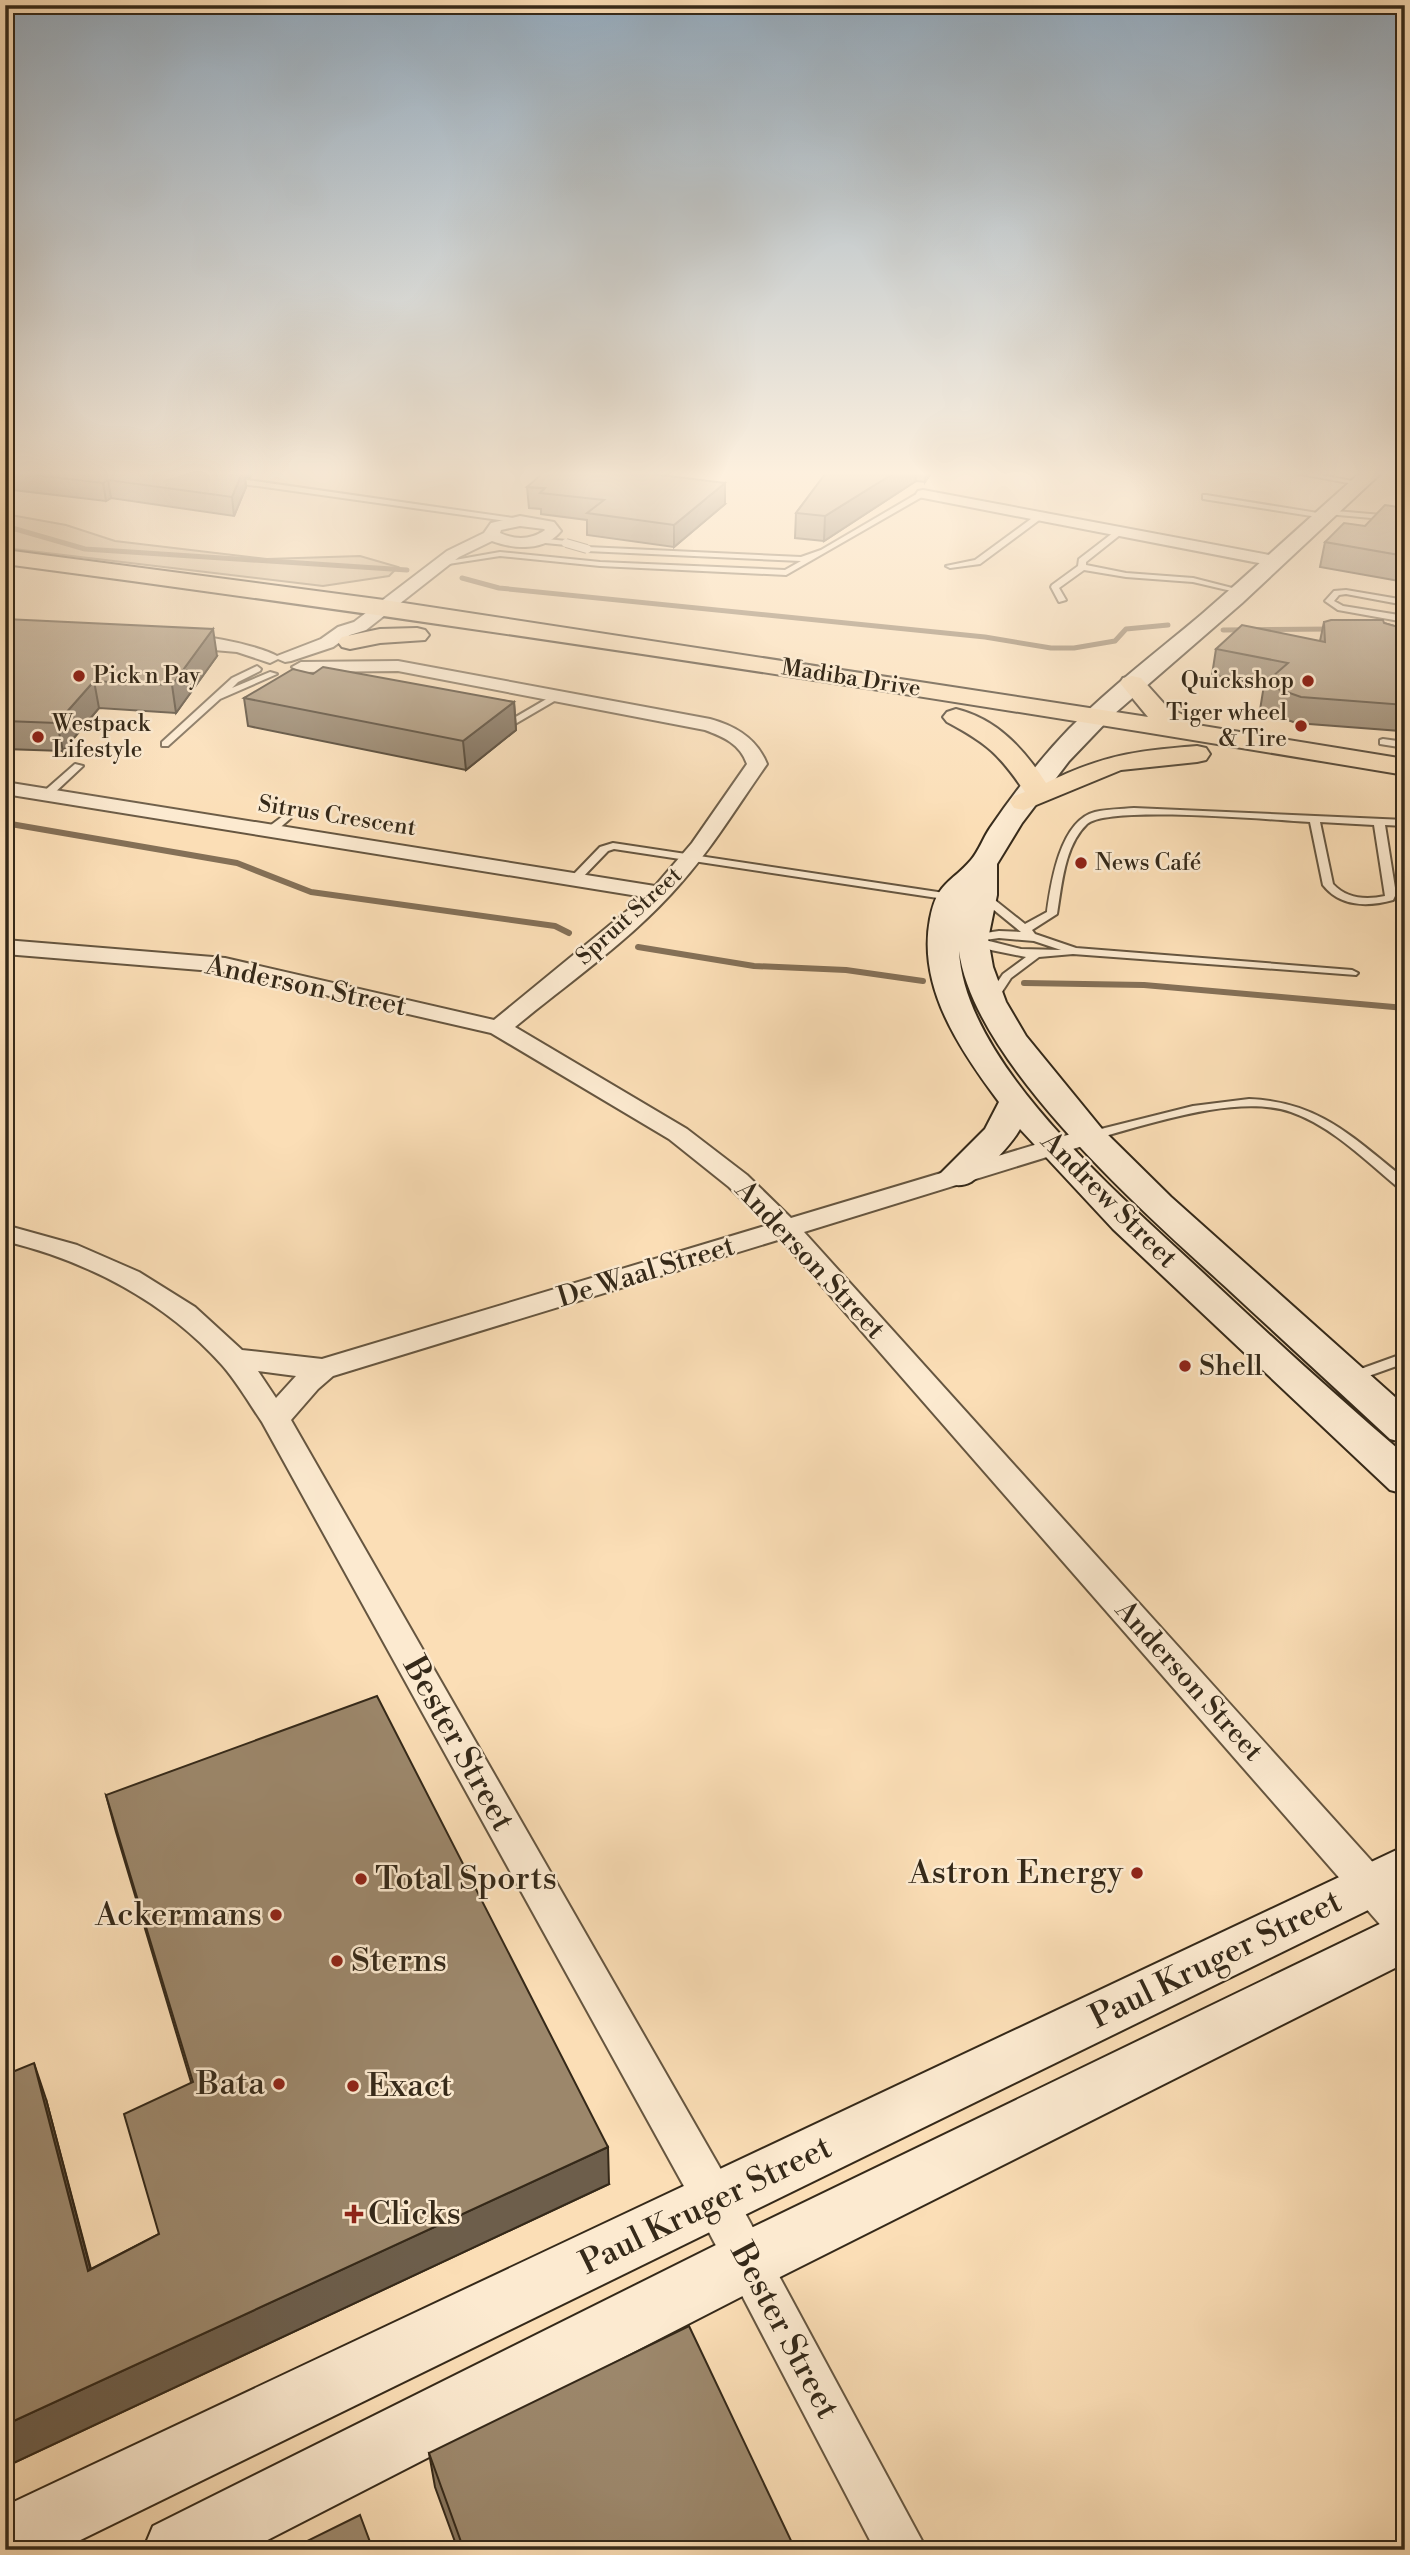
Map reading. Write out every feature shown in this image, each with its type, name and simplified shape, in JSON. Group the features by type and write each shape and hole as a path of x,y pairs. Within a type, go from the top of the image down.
{"main road":[{"path":"108,592 273,615"},
{"name":"Madiba Drive","path":"279,592 1098,716 1203,744 1405,788"},
{"path":"322,592 348,592"},
{"path":"421,592 433,602 495,625"},
{"name":"Andrew Street","path":"1239,592 1191,636 1127,687 1077,736 1001,832 983,864 959,883 956,932 944,969 974,1042 1016,1102 1158,1205 1405,1429"},
{"name":"Madiba Drive","path":"341,635 417,635 1077,736 1203,744 1405,767"},
{"path":"1009,702 1060,700 1127,687 1203,744"},
{"path":"956,717 1004,743 1030,795 1112,765 1203,744"},
{"name":"Andrew Street","path":"956,932 982,895 983,864"},
{"name":"Andrew Street","path":"956,932 977,967 990,1002 1072,1142 1179,1272 1405,1479"},
{"path":"957,1175 1000,1134 1016,1102"},
{"name":"Paul Kruger Street","path":"5,2541 716,2202 1393,1893"},
{"path":"177,2550 746,2262 1405,1937"}],"street":[{"path":"291,668 403,592"},
{"path":"341,635 365,656 398,666 558,696"},
{"path":"168,641 229,646 291,668 398,666"},
{"name":"Spruit Street","path":"499,1028 661,893 691,859 757,764 753,751 733,734 710,725 558,696"},
{"name":"Sitrus Crescent","path":"5,788 279,823 661,893"},
{"name":"Anderson Street","path":"5,947 225,965 499,1028 678,1134 738,1181 787,1229 1393,1893"},
{"name":"De Waal Street","path":"233,1359 323,1368 1072,1142"},
{"name":"Bester Street","path":"5,1233 91,1259 142,1287 198,1324 233,1359 275,1419 716,2202 902,2550"},
{"name":"De Waal Street","path":"275,1419 323,1368"}],"lane":[{"path":"1058,592 1062,600"},
{"path":"1344,592 1337,593 1329,601 1340,608 1405,619"},
{"path":"1347,592 1405,603"},
{"path":"212,699 291,668"},
{"path":"165,744 212,699 241,676 291,668"},
{"path":"512,722 558,696"},
{"path":"1383,742 1405,745"},
{"path":"46,794 78,766"},
{"path":"956,932 1028,932 1052,914 1058,872 1067,850 1084,822 1096,815 1134,811 1405,823"},
{"path":"1314,818 1328,885 1332,892 1343,898 1375,901 1389,898 1391,894 1379,822"},
{"path":"575,879 608,847 691,859 956,932 1002,949 1073,951 1352,973"},
{"path":"982,895 1028,932 1073,951"},
{"path":"990,1002 1007,976 1040,952"},
{"path":"1072,1142 1211,1107 1271,1104 1295,1109 1324,1125 1401,1180"},
{"path":"1347,1378 1405,1358"}],"building":[{"path":"5,619 213,629 172,685 94,681 57,723 5,721"},
{"path":"1383,620 1384,623 1405,629 1405,705 1301,697 1264,684 1288,663 1216,649 1242,625 1325,642 1324,622"},
{"path":"323,667 514,702 463,741 244,698 293,669 313,674"},
{"path":"377,1696 608,2147 5,2425 5,2075 34,2063 88,2271 159,2234 124,2114 193,2082 106,1795"},
{"path":"689,2326 795,2549 464,2550 429,2453"},
{"path":"360,2515 373,2550 289,2550"}],"waterway":[{"path":"541,592 985,637 1051,648 1074,648 1115,641 1126,629 1168,625"},
{"path":"1223,630 1333,629"},
{"path":"5,823 237,863 311,892 555,926 569,933"},
{"path":"638,947 754,966 846,970 923,981"},
{"path":"1024,983 1144,985 1405,1008"}],"place":[{"name":"Pick n Pay","path":"79,676"},
{"name":"Quickshop","path":"1308,681"},
{"name":"Tiger wheel & Tire","path":"1301,726"},
{"name":"Westpack Lifestyle","path":"38,737"},
{"name":"News Café","path":"1081,863"},
{"name":"Shell","path":"1185,1366"},
{"name":"Astron Energy","path":"1137,1873"},
{"name":"Total Sports","path":"361,1879"},
{"name":"Ackermans","path":"276,1915"},
{"name":"Sterns","path":"337,1961"},
{"name":"Bata","path":"279,2084"},
{"name":"Exact","path":"353,2086"},
{"name":"Clicks","path":"354,2214"}]}
